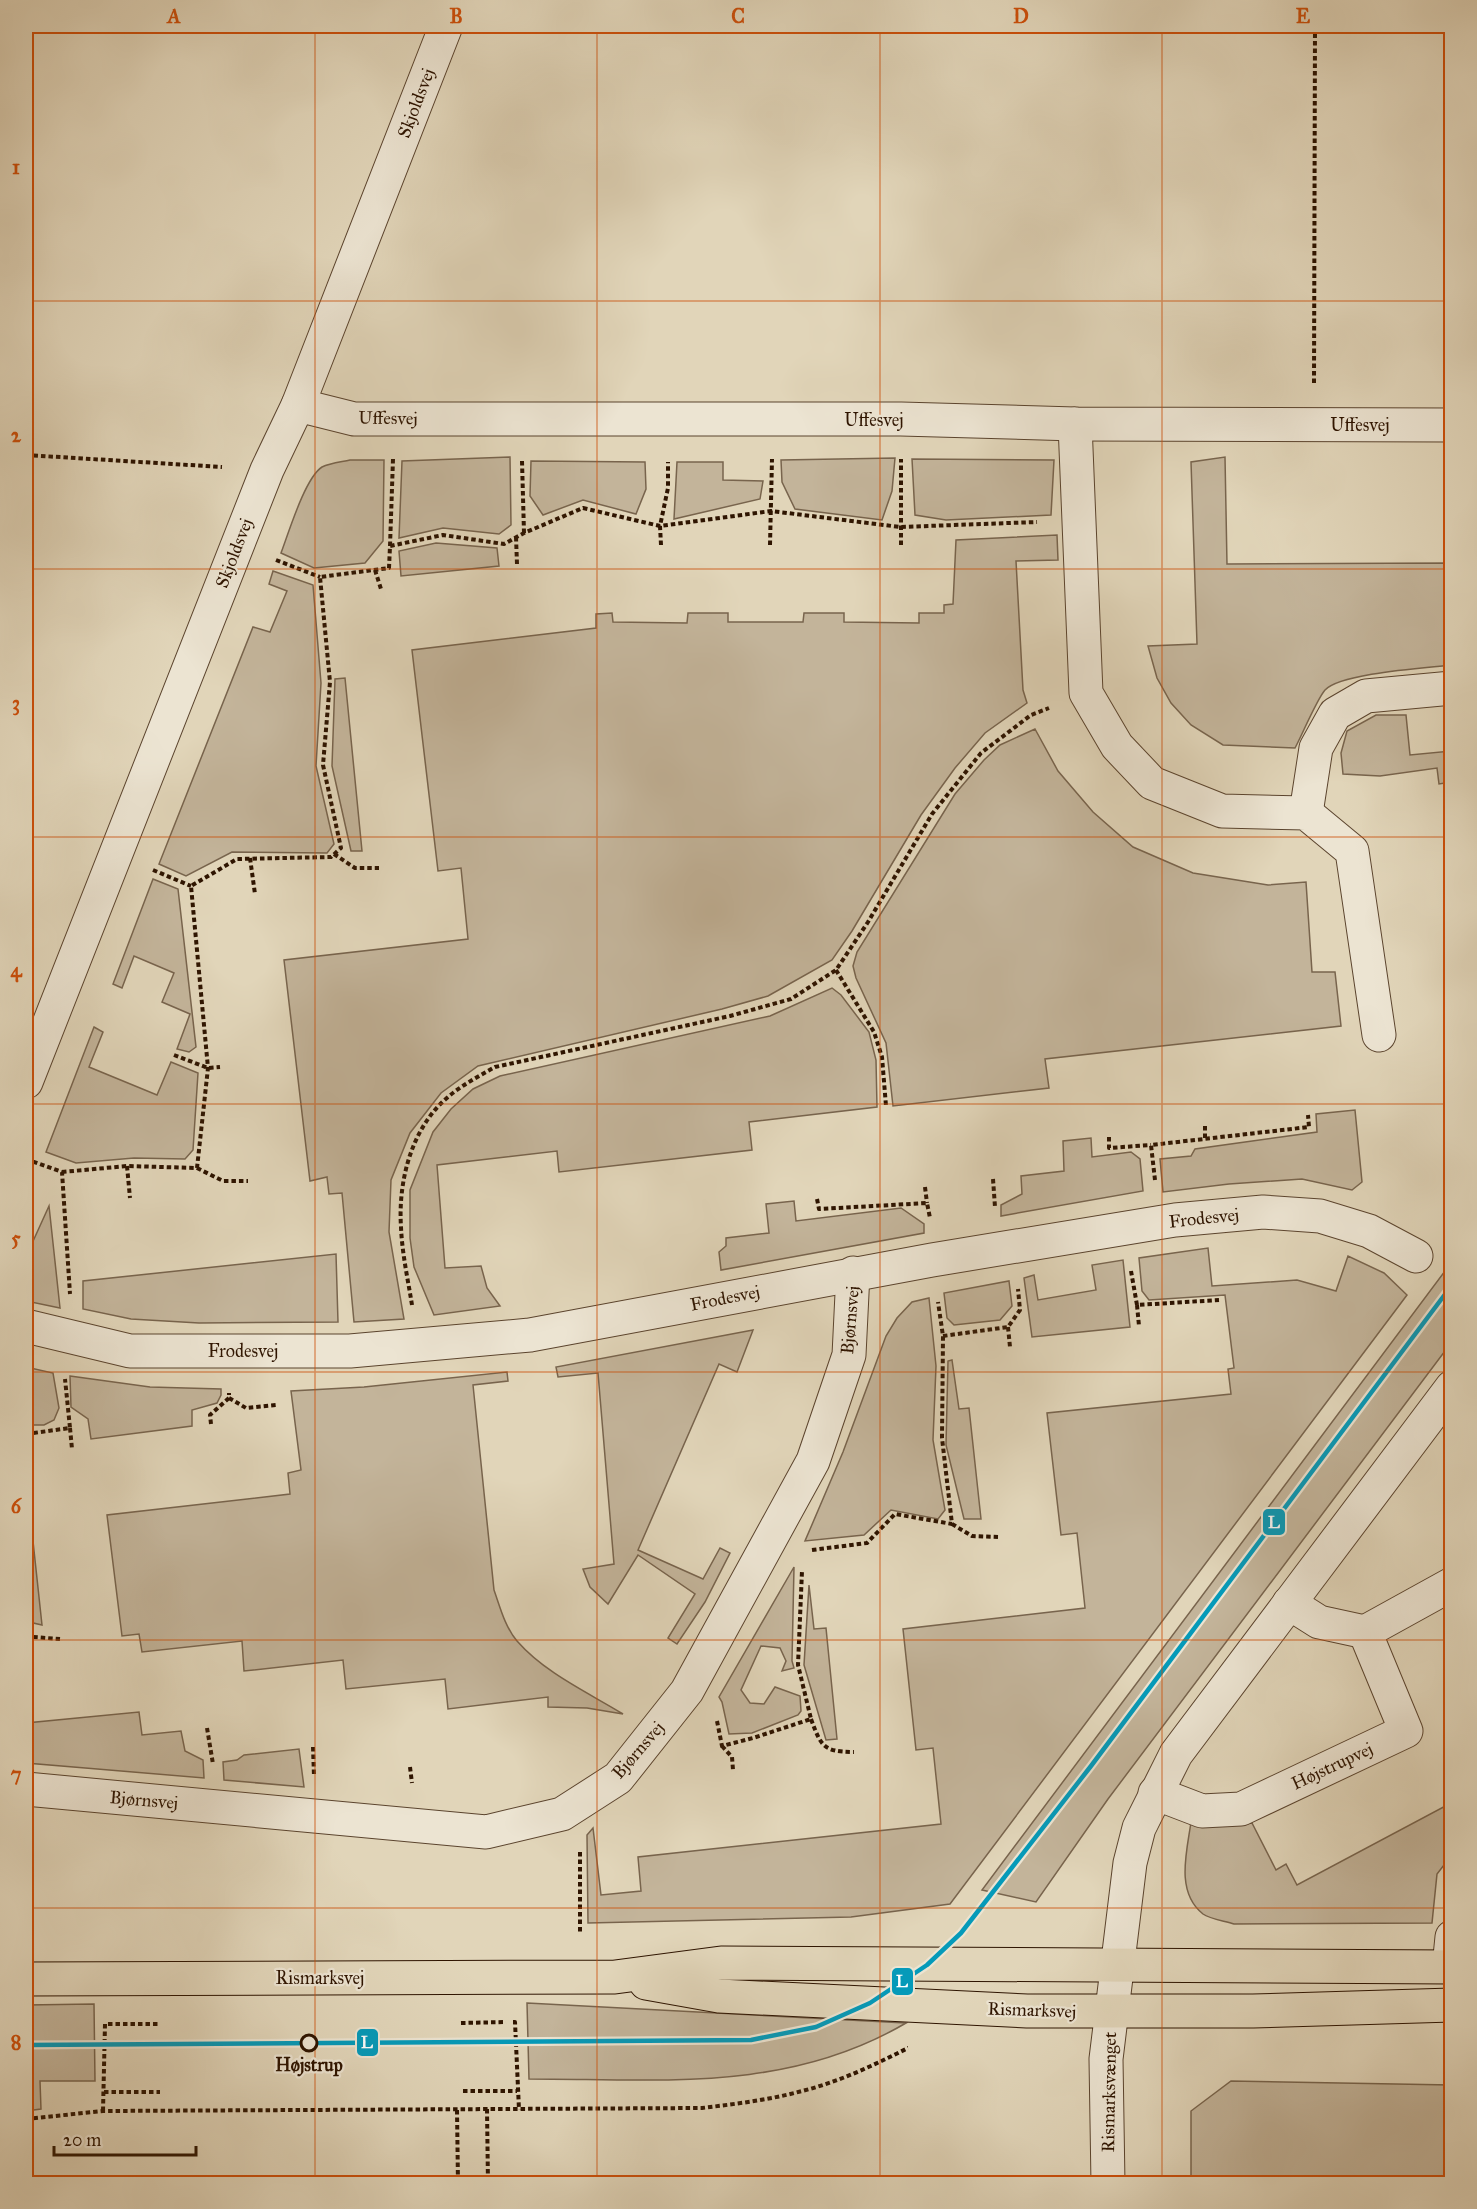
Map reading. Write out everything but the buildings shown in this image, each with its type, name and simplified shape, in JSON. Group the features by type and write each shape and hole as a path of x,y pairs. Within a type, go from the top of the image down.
{"main road":[{"name":"Rismarksvej","path":"26,1979 615,1977 721,1963 1028,1965 1451,1957"},
{"name":"Rismarksvej","path":"615,1977 719,1996 1027,2011 1253,2011 1452,2005"}],"street":[{"name":"Skjoldsvej","path":"26,1082 267,470 298,405 446,26"},
{"name":"Uffesvej","path":"298,405 354,419 901,419 1075,424 1452,425"},
{"path":"1075,424 1086,693 1117,746 1152,783 1222,811 1306,813 1352,851 1379,1035"},
{"path":"1306,813 1316,748 1335,714 1366,696 1452,688"},
{"name":"Frodesvej","path":"26,1326 130,1351 350,1351 530,1335 854,1273 1160,1222 1263,1212 1320,1216 1369,1231 1416,1256"},
{"name":"Bjørnsvej","path":"26,1789 486,1832 562,1814 618,1778 687,1692 813,1461 849,1355 854,1273"},
{"path":"1117,1964 1130,1863 1138,1828 1176,1754 1289,1603 1445,1407"},
{"path":"1289,1603 1319,1622 1365,1632 1452,1584"},
{"name":"Højstrupvej","path":"1155,1793 1202,1811 1241,1809 1406,1731 1365,1632"},
{"name":"Rismarksvænget","path":"1108,2184 1106,2059 1117,1964"}],"path":[{"path":"1314,426 1315,26"},
{"path":"661,545 660,526 668,488 667,419"},
{"path":"770,545 774,419"},
{"path":"901,419 901,545"},
{"path":"26,455 267,470"},
{"path":"522,465 524,533"},
{"path":"197,1168 208,1068 191,886 237,859 331,857 341,848 323,765 330,682 320,576 389,568 393,466"},
{"path":"390,546 443,535 504,544 583,508 660,526 771,511 900,527 1079,520"},
{"path":"516,537 517,564"},
{"path":"375,570 381,589"},
{"path":"418,1345 400,1229 400,1194 407,1163 424,1126 446,1098 471,1080 495,1068 730,1016 791,999 836,970 868,922 932,814 981,753 1031,715 1086,693"},
{"path":"334,854 355,868 379,867"},
{"path":"250,858 255,894"},
{"path":"836,970 874,1032 882,1057 886,1106"},
{"path":"174,1055 208,1068 220,1067"},
{"path":"1109,1137 1109,1148 1151,1145 1309,1127 1308,1115"},
{"path":"1205,1126 1205,1139"},
{"path":"1151,1145 1160,1222"},
{"path":"26,1159 62,1172 127,1166 197,1168 223,1181 248,1181"},
{"path":"127,1166 130,1198"},
{"path":"62,1172 71,1307 63,1365 72,1449"},
{"path":"925,1187 933,1231 932,1260 943,1336 942,1438 952,1524"},
{"path":"817,1199 819,1209 927,1203"},
{"path":"1124,1228 1139,1326"},
{"path":"1010,1347 1008,1327 1020,1310 1013,1247"},
{"path":"1137,1305 1219,1300"},
{"path":"943,1336 1008,1327"},
{"path":"229,1398 246,1408 276,1405"},
{"path":"26,1434 70,1428"},
{"path":"772,1535 803,1552 867,1543 895,1514 952,1524 972,1536 998,1537"},
{"path":"803,1552 798,1665 820,1742 834,1752 854,1752"},
{"path":"26,1624 33,1637 60,1639"},
{"path":"687,1692 715,1709 722,1746 732,1757 733,1770"},
{"path":"722,1746 812,1719"},
{"path":"562,1814 580,1845 580,1977"},
{"path":"461,2023 516,2022 519,2110"},
{"path":"103,2111 105,2024 158,2024"},
{"path":"26,2119 103,2111 702,2108 749,2102 814,2088 856,2073 909,2048"},
{"path":"463,2091 518,2091"},
{"path":"104,2092 160,2092"},
{"path":"486,2109 488,2184"},
{"path":"457,2110 458,2184"}],"shaded area":[{"path":"510,457 511,525 499,534 443,528 399,538 402,461"},
{"path":"1225,457 1227,564 1451,563 1451,665 1365,675 1334,684 1325,690 1295,748 1223,745 1191,725 1171,703 1157,678 1148,646 1197,644 1191,462"},
{"path":"895,458 892,491 882,520 795,509 782,482 781,460"},
{"path":"912,459 1054,460 1051,515 946,520 915,515"},
{"path":"350,460 384,460 383,541 365,563 314,568 281,553 298,506 316,473 322,467"},
{"path":"531,461 645,462 646,489 636,514 583,500 543,515 530,496"},
{"path":"677,462 723,462 723,480 763,481 760,499 674,519"},
{"path":"1057,535 1058,560 1016,561 1023,690 1027,703 985,733 955,768 921,815 852,931 832,960 768,996 722,1009 478,1066 441,1093 410,1133 391,1180 389,1232 404,1319 354,1322 342,1193 329,1194 327,1177 310,1181 284,960 468,939 461,868 438,871 412,650 596,628 596,614 612,613 613,622 687,623 688,613 728,613 728,622 803,622 804,613 844,613 844,622 919,623 919,613 944,613 944,605 953,604 956,540"},
{"path":"436,543 497,548 499,566 401,576 399,551"},
{"path":"273,571 313,585 321,683 316,766 334,844 327,853 232,852 186,876 159,864 253,627 270,632 287,591 269,584"},
{"path":"345,678 362,851 351,851 332,766 335,679"},
{"path":"1376,715 1406,715 1410,755 1451,751 1451,782 1439,784 1437,768 1380,776 1343,774 1341,753 1347,731"},
{"path":"1035,729 1058,771 1093,812 1133,847 1193,873 1268,885 1306,882 1312,972 1335,972 1341,1026 1045,1059 1049,1088 893,1106 886,1043 856,978 853,966 857,952 955,794 1000,745"},
{"path":"153,879 178,889 196,1047 189,1052 177,1049 190,1014 162,1002 174,973 134,956 122,988 113,984"},
{"path":"832,988 841,995 869,1032 876,1060 877,1107 749,1122 752,1150 559,1172 557,1151 437,1165 445,1268 481,1266 487,1288 500,1306 434,1315 414,1267 410,1238 410,1190 433,1132 451,1109 473,1089 500,1076 770,1016"},
{"path":"94,1027 103,1032 89,1067 157,1095 171,1062 198,1073 193,1150 185,1159 134,1158 76,1163 46,1152"},
{"path":"1355,1110 1362,1182 1352,1190 1302,1179 1229,1184 1163,1192 1160,1159 1191,1156 1195,1149 1317,1132 1316,1114"},
{"path":"1091,1138 1092,1157 1131,1152 1140,1159 1143,1191 1001,1216 1001,1205 1022,1194 1021,1176 1064,1171 1063,1141"},
{"path":"794,1201 796,1221 901,1208 924,1224 924,1233 721,1270 719,1252 726,1246 726,1238 769,1233 766,1204"},
{"path":"49,1206 60,1308 26,1301 26,1250 29,1250"},
{"path":"1208,1248 1212,1286 1297,1280 1336,1291 1348,1256 1384,1273 1407,1295 950,1904 851,1917 588,1923 587,1835 593,1828 601,1895 641,1891 638,1857 941,1824 933,1748 916,1750 903,1629 1085,1608 1077,1533 1061,1535 1047,1413 1231,1394 1228,1369 1234,1368 1225,1295 1149,1300 1142,1291 1139,1258"},
{"path":"336,1254 338,1322 199,1323 131,1319 83,1309 83,1281"},
{"path":"1123,1260 1130,1327 1032,1337 1024,1278 1034,1275 1038,1300 1096,1290 1092,1265"},
{"path":"1451,1263 1451,1343 1108,1799 1036,1902 982,1890"},
{"path":"1009,1281 1012,1306 1000,1320 954,1325 947,1318 944,1293"},
{"path":"929,1298 936,1366 933,1440 945,1510 938,1519 891,1510 864,1535 805,1541 843,1452 886,1336 897,1318 912,1302"},
{"path":"753,1330 737,1372 719,1364 638,1550 703,1579 720,1548 730,1553 705,1602 677,1644 668,1638 695,1594 638,1555 608,1604 590,1587 583,1569 614,1564 598,1373 558,1377 556,1367"},
{"path":"952,1360 959,1409 969,1408 981,1519 964,1519 946,1445 948,1361"},
{"path":"26,1367 53,1373 59,1408 54,1420 44,1425 26,1425"},
{"path":"507,1372 508,1381 473,1385 494,1590 498,1603 509,1630 540,1663 623,1714 587,1708 548,1707 548,1697 448,1709 445,1679 346,1689 343,1660 244,1671 242,1641 142,1652 139,1634 122,1636 107,1515 290,1494 288,1473 301,1470 291,1391 364,1387"},
{"path":"70,1376 150,1387 221,1389 221,1395 217,1403 192,1410 192,1426 91,1439 88,1419 71,1407"},
{"path":"26,1476 42,1625 29,1622 26,1609"},
{"path":"794,1567 792,1661 794,1668 782,1671 786,1661 780,1648 761,1646 741,1690 750,1703 764,1704 775,1687 800,1696 801,1711 798,1715 752,1733 729,1734 719,1697"},
{"path":"809,1585 814,1629 826,1628 837,1739 826,1740 804,1665"},
{"path":"139,1712 142,1735 181,1731 185,1751 203,1760 204,1778 26,1763 26,1723"},
{"path":"299,1749 304,1787 224,1780 223,1762 237,1760 244,1755"},
{"path":"1451,1803 1451,1856 1437,1874 1432,1923 1234,1924 1203,1914 1194,1905 1189,1894 1185,1871 1191,1822 1225,1826 1252,1823 1276,1870 1286,1864 1297,1885"},
{"path":"527,2003 906,2023 861,2046 815,2061 769,2071 675,2080 529,2079"},
{"path":"94,2004 95,2081 40,2081 41,2109 26,2111 26,2005"},
{"path":"1231,2081 1451,2085 1451,2183 1191,2183 1191,2111"}],"transit line":[{"name":"L","path":"26,2045 751,2040 816,2027 870,2003 927,1965 961,1933 1091,1766 1452,1285"}],"place":[{"name":"Højstrup","path":"309,2043"}]}
